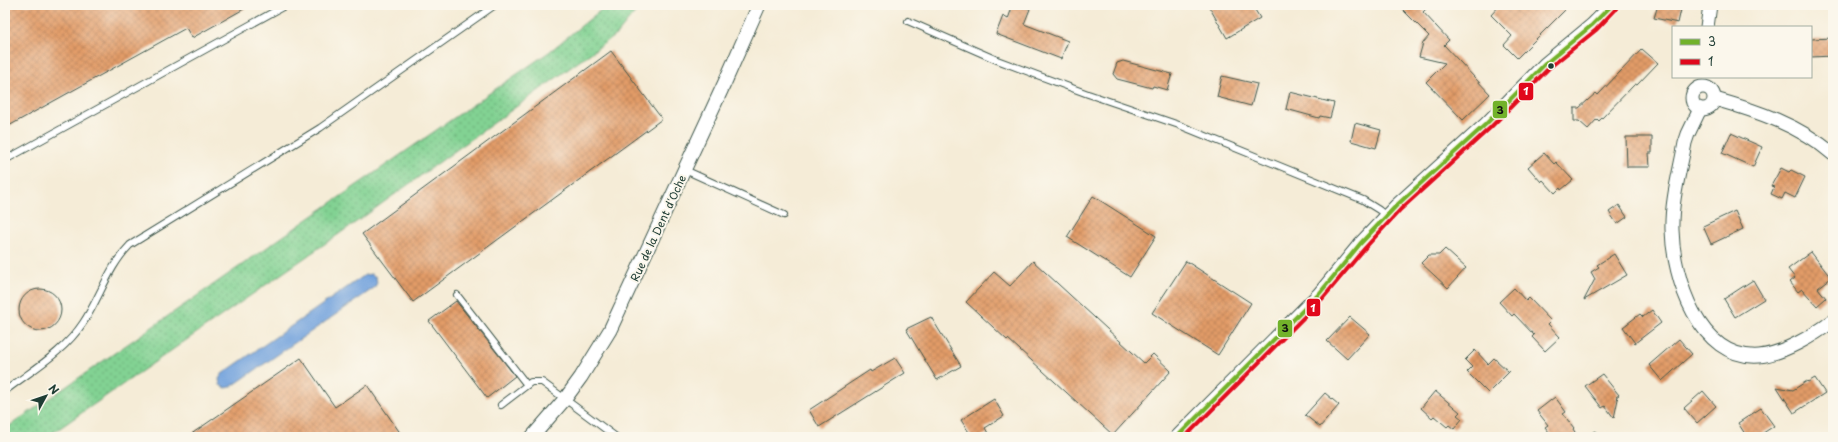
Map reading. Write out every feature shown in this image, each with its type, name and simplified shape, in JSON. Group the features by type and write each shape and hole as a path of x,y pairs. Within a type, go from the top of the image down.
{"street":[{"name":"Rue de la Dent d'Oche","path":"532,437 566,399 595,357 610,330 685,170 759,5"},
{"path":"1177,437 1319,294 1360,244 1386,216 1486,124 1545,64 1592,26 1612,5"},
{"path":"1707,26 1710,5"},
{"path":"1701,82 1711,90 1715,99 1710,108 1700,109 1693,103 1692,97 1693,93 1701,82"},
{"path":"1715,99 1754,110 1789,126 1833,154"},
{"path":"1700,109 1685,143 1672,210 1673,247 1680,280 1699,321 1708,333 1723,347 1736,353 1751,356 1760,356 1780,350 1813,334 1833,321"}],"lane":[{"path":"5,160 286,5"},
{"path":"5,391 59,350 72,338 91,312 117,259 134,242 320,128 495,5"},
{"path":"908,21 997,60 1088,94 1172,122 1363,200 1386,216"},
{"path":"685,170 784,215"},
{"path":"457,295 527,385"},
{"path":"502,405 531,382 542,382 616,437"}],"green space":[{"path":"607,5 641,5 617,34 362,218 47,437 5,437 5,429 549,52"}],"water":[{"path":"371,274 376,277 377,283 374,288 231,387 226,388 220,385 219,379 222,374 365,275"}],"building":[{"path":"5,5 251,5 192,38 186,28 5,128"},
{"path":"1013,5 1019,5 1030,9 1024,24 1068,41 1061,59 996,34 1003,16 1008,19"},
{"path":"1208,5 1252,5 1260,18 1227,38"},
{"path":"1398,5 1430,5 1423,12 1449,40 1444,45 1490,94 1463,120 1426,82 1445,63 1419,57 1423,43 1429,36"},
{"path":"1500,5 1570,5 1517,58 1504,45 1512,36 1491,15"},
{"path":"1658,5 1682,5 1678,23 1654,18"},
{"path":"1833,38 1833,56 1812,57 1812,39"},
{"path":"1642,49 1658,63 1599,121 1597,119 1588,129 1579,121 1574,121 1574,108 1579,108 1596,93 1598,95"},
{"path":"611,51 662,119 413,302 362,234"},
{"path":"1123,61 1172,74 1167,90 1153,86 1152,88 1117,79 1113,74 1117,63"},
{"path":"1222,76 1257,84 1251,106 1217,97"},
{"path":"1290,92 1334,103 1330,118 1320,116 1319,118 1286,109"},
{"path":"1355,123 1381,130 1376,148 1351,141"},
{"path":"1731,133 1762,147 1753,167 1722,153"},
{"path":"1626,137 1652,137 1652,153 1649,153 1650,167 1627,167"},
{"path":"1544,153 1554,164 1556,162 1573,180 1555,193 1543,180 1541,182 1528,167"},
{"path":"1781,168 1789,172 1791,170 1805,177 1795,198 1785,193 1782,199 1771,194 1774,187 1771,186"},
{"path":"1093,196 1156,236 1130,277 1067,237"},
{"path":"1619,205 1627,217 1617,224 1609,212"},
{"path":"1735,211 1743,229 1711,244 1703,226"},
{"path":"1445,249 1466,268 1448,288 1421,263 1429,255 1439,255"},
{"path":"1811,252 1831,278 1818,288 1826,298 1817,306 1802,289 1798,292 1790,282 1795,278 1788,269"},
{"path":"1614,254 1627,275 1584,300 1595,279 1591,272 1599,267 1597,265"},
{"path":"1033,261 1144,363 1153,354 1171,371 1113,435 966,302 994,272 1010,286"},
{"path":"1186,261 1251,303 1218,355 1152,313"},
{"path":"1753,280 1764,299 1735,317 1724,299"},
{"path":"1514,288 1526,301 1529,298 1551,321 1548,324 1560,337 1545,351 1532,337 1534,335 1514,314 1512,316 1499,302"},
{"path":"40,289 55,295 61,310 55,325 40,331 25,325 19,310 25,295"},
{"path":"456,301 515,376 487,398 429,321"},
{"path":"1652,310 1661,323 1635,343 1623,327 1640,314 1643,317"},
{"path":"931,317 961,366 937,380 906,329"},
{"path":"1350,317 1370,334 1347,359 1327,341"},
{"path":"1679,339 1692,354 1662,381 1649,365"},
{"path":"1475,350 1488,364 1494,358 1509,372 1488,393 1467,372 1472,367 1465,360"},
{"path":"301,358 335,407 367,385 403,437 187,437"},
{"path":"895,358 905,373 819,427 809,410 870,370 871,372"},
{"path":"1602,374 1619,395 1616,397 1618,399 1614,418 1605,406 1602,408 1585,386"},
{"path":"1815,378 1825,393 1794,413 1777,387 1793,390"},
{"path":"1435,391 1460,412 1457,415 1462,419 1454,429 1449,425 1447,427 1434,416 1432,418 1421,408"},
{"path":"1703,391 1716,406 1697,423 1684,408"},
{"path":"1325,393 1339,405 1320,427 1305,415"},
{"path":"1555,397 1566,412 1563,414 1574,428 1573,429 1578,437 1553,437 1545,427 1548,425 1537,411"},
{"path":"994,399 1004,416 985,428 988,433 981,437 972,437 961,420"},
{"path":"1761,408 1774,426 1757,437 1747,437 1738,423"}],"transit line":[{"name":"3","path":"1177,437 1319,294 1360,244 1397,205 1486,124 1545,64 1592,25 1612,5"},
{"name":"1","path":"1185,437 1323,298 1365,248 1401,209 1490,128 1549,68 1596,30 1616,9"}]}
